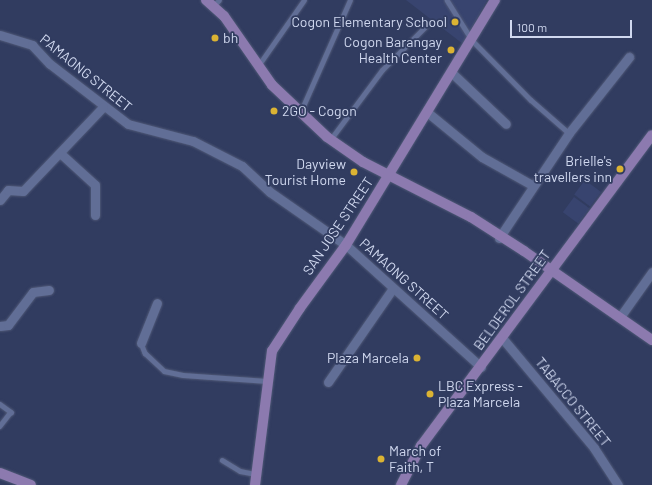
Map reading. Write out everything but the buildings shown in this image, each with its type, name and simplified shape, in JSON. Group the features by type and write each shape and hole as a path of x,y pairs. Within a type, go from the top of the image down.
{"street":[{"name":"SAN JOSE STREET","path":"255,485 272,351 300,308 346,245 495,0"},
{"path":"213,2 272,84 300,113 330,140 352,156 388,176 471,217 499,238 551,270 620,316 652,340"},
{"name":"PAMAONG STREET","path":"0,35 32,45 50,64 103,107 128,124 193,141 242,166 270,192 346,245 481,367"},
{"path":"499,238 532,185 569,132 629,57"},
{"path":"452,73 506,124"},
{"path":"0,200 8,190 23,191 103,107"},
{"path":"427,112 482,157 532,185"},
{"name":"BELDEROL STREET","path":"401,485 421,446 502,339 551,270 652,135"},
{"path":"60,153 95,185 95,215"},
{"path":"620,316 652,272"},
{"path":"328,382 393,288"},
{"path":"1,327 8,325 33,292 49,290"},
{"path":"141,343 157,303"},
{"name":"TABACCO STREET","path":"502,339 594,448 618,485"},
{"path":"0,473 31,485"}],"lane":[{"path":"258,66 304,0"},
{"path":"300,113 350,0"},
{"path":"447,0 472,40 531,100 569,132"},
{"path":"330,140 382,70 427,25"},
{"path":"141,343 145,353 164,371 182,375 267,381"},
{"path":"0,404 11,412 0,426"},
{"path":"222,460 240,471 256,474"}],"shaded area":[{"name":"Cogon Elementary School","path":"406,0 487,0 463,44"},
{"path":"585,180 601,192 590,206 574,194"},
{"path":"574,197 589,208 578,224 563,212"}],"place":[{"name":"Cogon Elementary School","path":"455,22"},
{"name":"bh","path":"215,38"},
{"name":"Cogon Barangay Health Center","path":"451,50"},
{"name":"2GO - Cogon","path":"274,111"},
{"name":"Brielle's travellers inn","path":"620,169"},
{"name":"Dayview Tourist Home","path":"354,172"},
{"name":"Plaza Marcela","path":"417,358"},
{"name":"LBC Express - Plaza Marcela","path":"430,394"},
{"name":"March of Faith, T","path":"381,459"}]}
